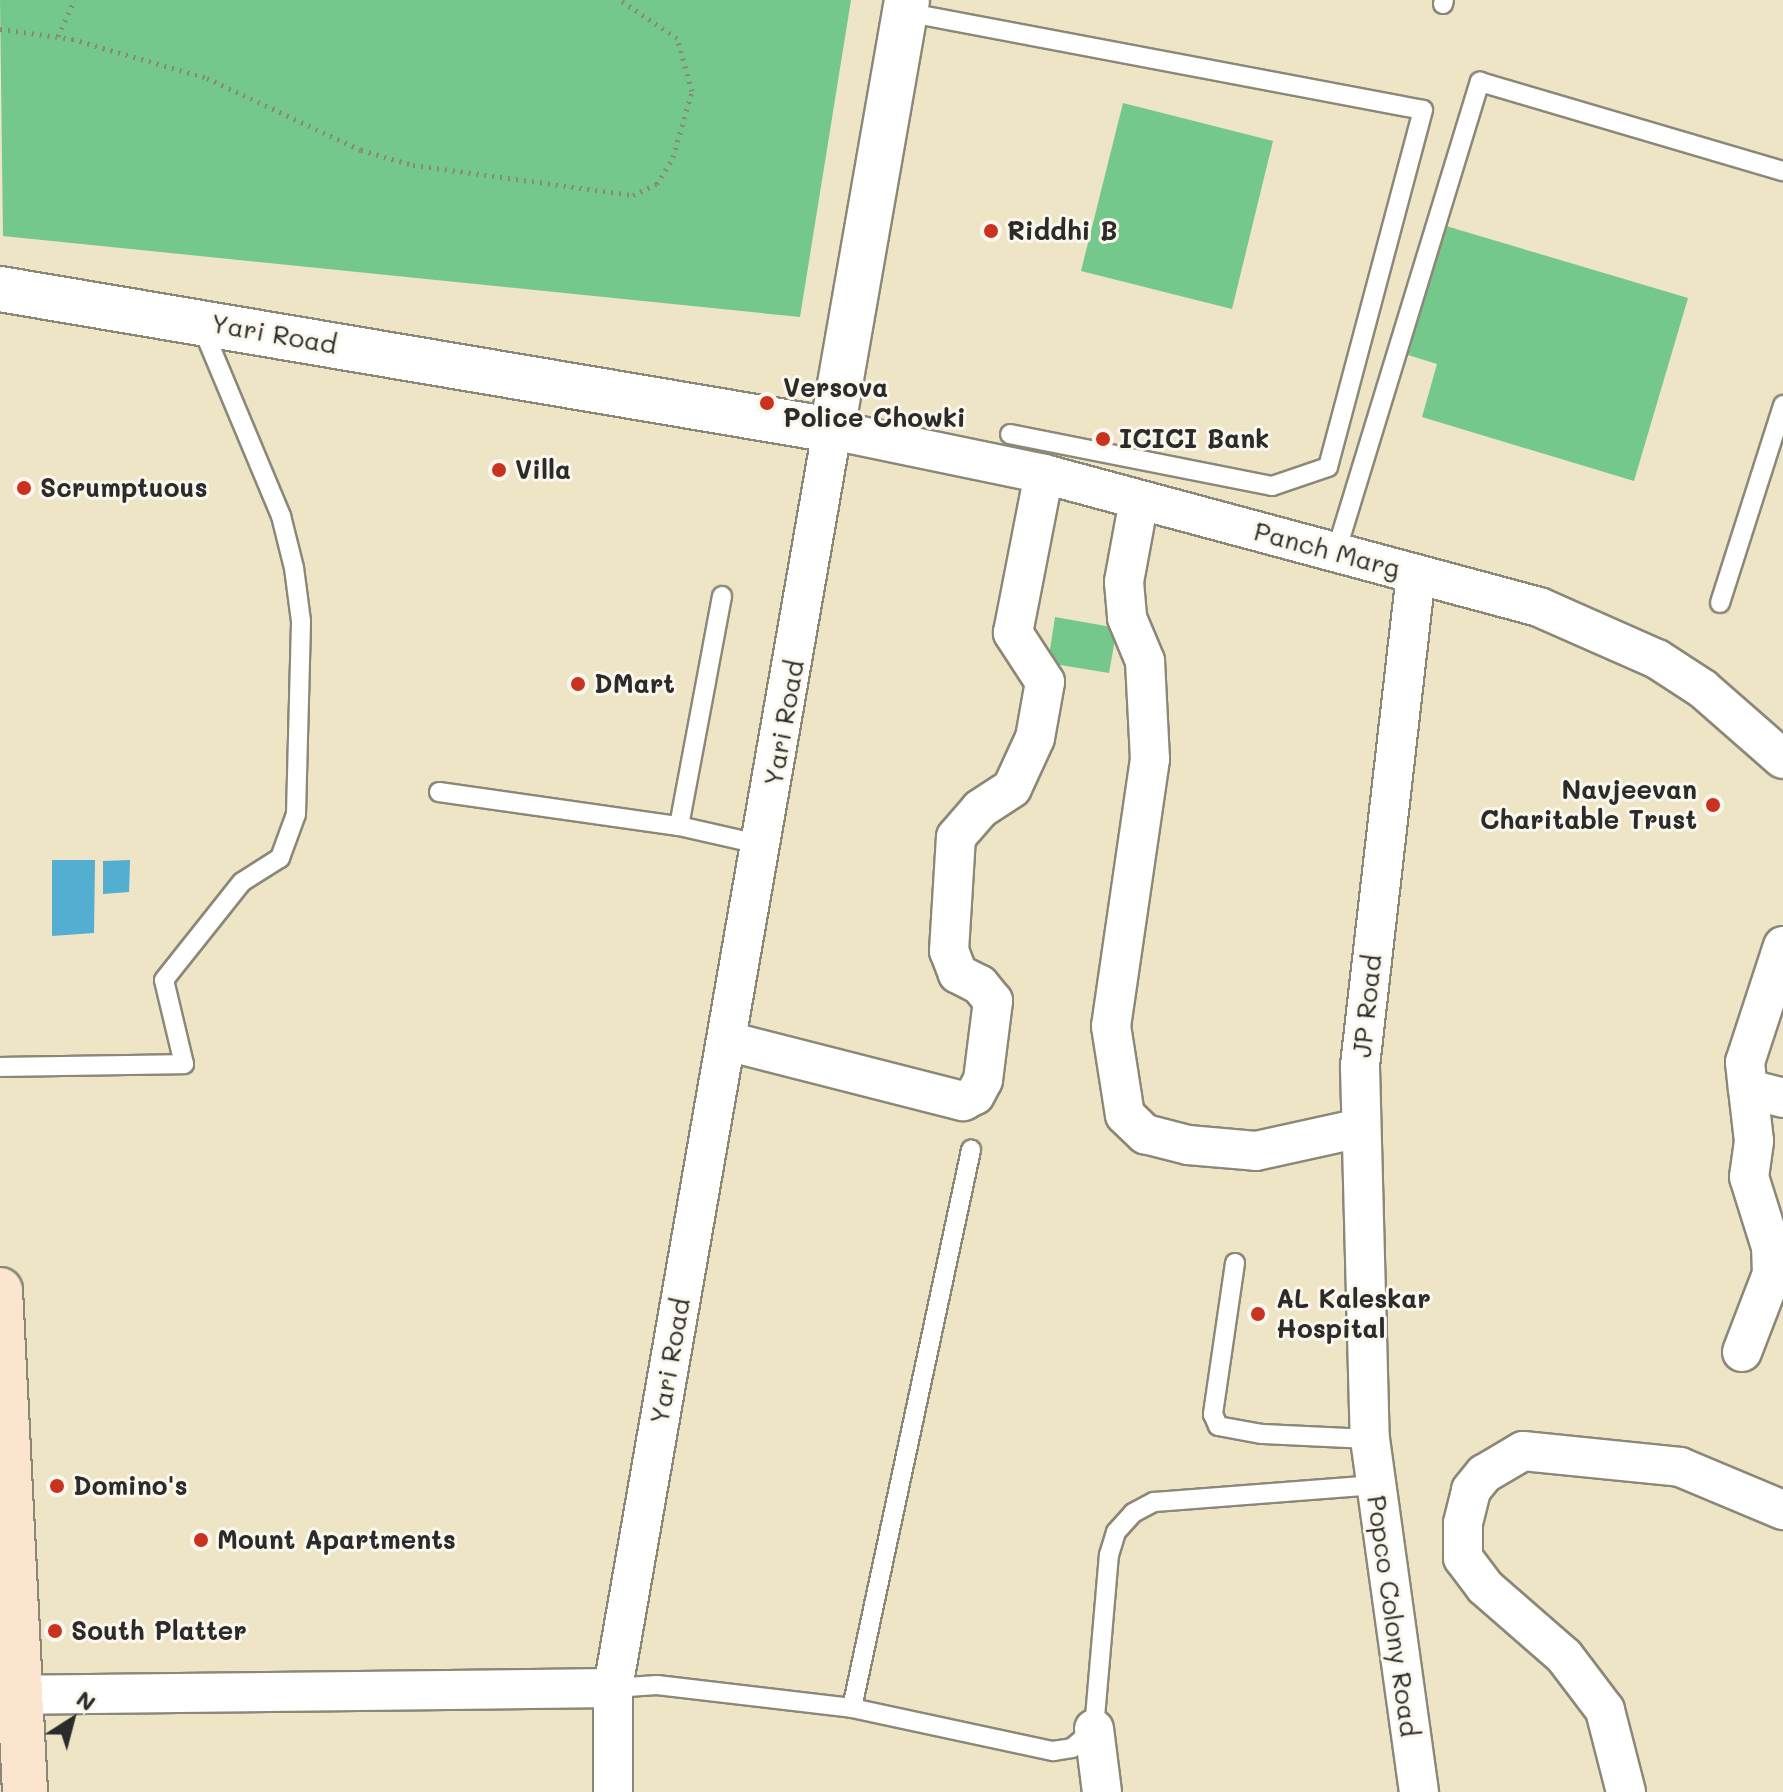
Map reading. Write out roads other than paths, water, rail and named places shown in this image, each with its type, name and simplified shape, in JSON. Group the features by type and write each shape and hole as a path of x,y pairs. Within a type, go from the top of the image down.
{"main road":[{"path":"0,1290 8,1695 25,1792"}],"street":[{"name":"Yari Road","path":"613,1792 613,1688 763,845 906,6"},
{"name":"Yari Road","path":"0,289 832,430"},
{"name":"Panch Marg","path":"832,430 1044,474 1539,607 1657,659 1703,689 1783,759"},
{"path":"727,1041 963,1101 975,1095 983,1080 993,1001 980,985 958,974 949,951 954,853 956,837 980,809 1012,788 1035,738 1045,682 1013,633 1044,474"},
{"path":"1139,500 1124,582 1127,618 1145,661 1150,759 1111,1026 1125,1115 1145,1134 1188,1145 1256,1151 1361,1128"},
{"name":"JP Road","path":"1370,1439 1360,1067 1416,574"},
{"path":"1742,1352 1772,1274 1771,1247 1749,1177 1766,1093 1745,1062 1783,946"},
{"name":"Popco Colony Road","path":"1370,1439 1419,1792"},
{"path":"1626,1792 1605,1710 1564,1656 1485,1587 1463,1558 1463,1523 1471,1490 1484,1474 1523,1451 1680,1467 1783,1510"},
{"path":"8,1695 613,1688"},
{"path":"1094,1729 1102,1792"}],"lane":[{"path":"906,6 1423,110 1328,467 1272,486 1010,434"},
{"path":"1336,552 1480,82 1783,171"},
{"path":"0,1067 184,1064 164,980 242,882 280,858 296,814 301,621 294,568 281,516 199,321"},
{"path":"1720,603 1783,405"},
{"path":"679,826 722,596"},
{"path":"439,792 679,826 763,845"},
{"path":"852,1708 971,1150"},
{"path":"1235,1263 1213,1414 1218,1426 1262,1434 1370,1439"},
{"path":"613,1688 657,1685 852,1708 1053,1751 1072,1748 1094,1729 1109,1555 1116,1532 1133,1513 1154,1502 1376,1485"}],"water":[{"path":"52,860 95,860 94,933 52,936"},
{"path":"130,860 129,892 103,894 103,861"}],"place":[{"name":"Riddhi B","path":"991,231"},
{"name":"Versova Police Chowki","path":"767,403"},
{"name":"ICICI Bank","path":"1103,439"},
{"name":"Villa","path":"499,470"},
{"name":"Scrumptuous","path":"24,488"},
{"name":"DMart","path":"578,684"},
{"name":"Navjeevan Charitable Trust","path":"1713,805"},
{"name":"AL Kaleskar Hospital","path":"1258,1314"},
{"name":"Domino's","path":"57,1486"},
{"name":"Mount Apartments","path":"201,1540"},
{"name":"South Platter","path":"55,1631"}]}
